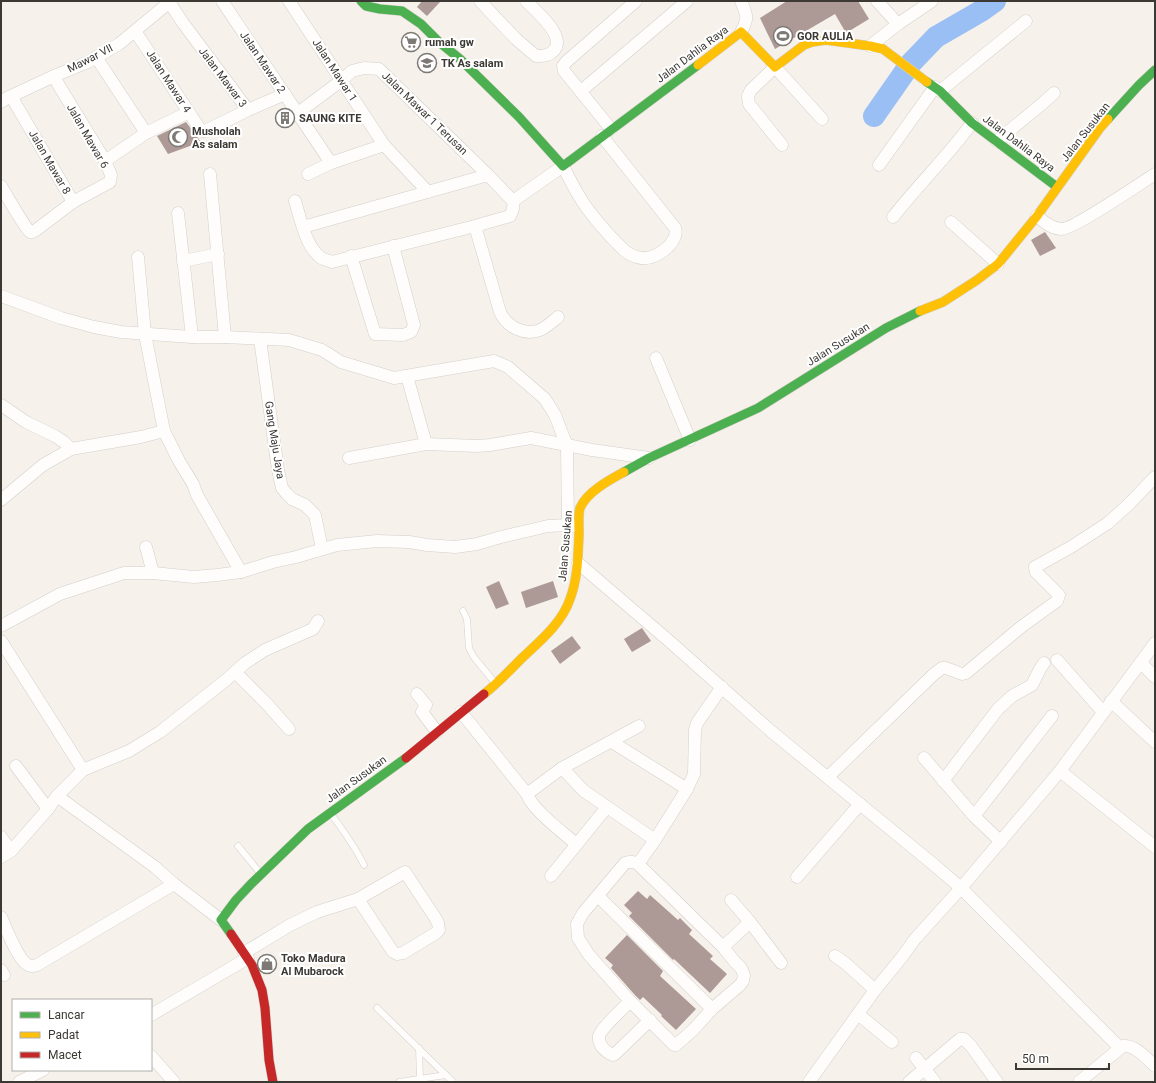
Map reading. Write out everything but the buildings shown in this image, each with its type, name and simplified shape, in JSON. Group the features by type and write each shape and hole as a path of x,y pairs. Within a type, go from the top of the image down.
{"street":[{"name":"Jalan Mawar 2","path":"222,1 331,163"},
{"name":"Jalan Mawar 1","path":"289,1 384,145 428,192"},
{"path":"361,1 366,6 402,12 421,24 460,60 519,117 562,166 579,197 598,221 625,251 638,258 656,255 668,247 676,232 675,228 607,133 580,91 564,70 563,66 636,1"},
{"path":"480,1 516,39 536,56 544,56 552,53 557,46 557,38 550,26 526,1"},
{"path":"580,91 687,1"},
{"path":"741,1 747,15 746,22 741,32"},
{"path":"877,1 898,24"},
{"path":"782,145 749,104 748,96 775,67 804,45 812,42 826,40 870,46 898,24 932,1"},
{"name":"Mawar VII","path":"1,102 54,76 88,62 119,44 170,2"},
{"name":"Jalan Mawar 3","path":"170,2 183,23 248,110 202,132"},
{"path":"879,165 937,89 1026,22"},
{"name":"Jalan Mawar 4","path":"135,31 202,132"},
{"name":"Jalan Dahlia Raya","path":"562,166 741,32 775,67"},
{"name":"Jalan Dahlia Raya","path":"870,46 883,49 913,70 937,89 972,123 1057,187"},
{"path":"96,57 146,133"},
{"path":"775,67 822,119"},
{"name":"Jalan Mawar 1 Terusan","path":"298,113 352,71 364,68 379,69 513,201"},
{"name":"Jalan Susukan","path":"221,920 236,900 308,829 399,764 496,684 538,644 552,628 564,612 575,584 578,563 573,526 580,509 588,496 607,481 649,458 758,408 886,328 914,313 943,302 998,264 1037,216 1100,128 1139,85 1155,70"},
{"name":"Jalan Mawar 6","path":"54,76 105,161 111,176 110,182 73,202"},
{"path":"997,141 1044,103 1054,93"},
{"path":"248,110 285,94"},
{"name":"Jalan Mawar 8","path":"1,186 23,223 32,232 73,202 12,96"},
{"path":"105,161 146,133 189,112"},
{"path":"893,217 904,202 958,142 972,123"},
{"path":"308,174 331,163 384,145"},
{"path":"295,200 303,227 313,250 320,258 332,262 510,216 514,207 513,201 562,166"},
{"path":"210,174 225,337"},
{"path":"1037,216 1047,224 1062,229 1066,228 1074,225 1113,202 1155,174"},
{"path":"303,227 488,175"},
{"path":"178,214 192,337"},
{"path":"951,222 998,264"},
{"path":"476,226 503,319 513,327 526,331 538,331 558,317"},
{"path":"351,256 375,334 403,335 410,332 414,325 393,246"},
{"path":"183,261 218,254"},
{"path":"138,257 145,334 164,431 179,461 193,484 197,495 241,572"},
{"path":"1,296 61,318 94,327 121,332 192,337 289,340 322,350 341,362 394,378 494,361 508,367 545,399 554,415 567,446 573,526 548,526 477,544 455,547 409,542 377,541 337,545 241,572 217,575 194,576 153,573 124,573 60,594 1,626"},
{"name":"Gang Maju Jaya","path":"260,339 278,470 282,488 292,499 306,506 315,515 322,549"},
{"path":"656,358 690,440"},
{"path":"406,376 426,444"},
{"path":"1,405 26,422 55,436 71,449"},
{"path":"1,500 43,465 71,449 141,437 164,431"},
{"path":"349,458 426,444 477,446 530,438 567,446 649,458"},
{"path":"828,778 934,674 942,668 962,674 966,673 1021,627 1057,601 1059,595 1036,572 1035,567 1071,547 1108,523 1155,477"},
{"path":"146,547 153,573"},
{"path":"578,563 772,732 961,888 1120,1048"},
{"path":"6,854 48,809 57,796 83,770 129,751 160,732 226,680 245,663 265,650 313,629 318,621"},
{"path":"1,641 83,770"},
{"path":"809,1082 875,990 915,939 1001,842 1060,771 1155,643"},
{"path":"1057,660 1103,712"},
{"path":"1141,663 1155,677"},
{"path":"943,781 998,709 1012,696 1032,685 1044,664"},
{"path":"235,672 267,704 289,729"},
{"path":"638,864 687,789 694,774 695,730 697,723 722,687"},
{"path":"417,694 426,705 422,712 437,732"},
{"path":"1112,701 1155,742"},
{"path":"461,712 527,794 536,809 576,844"},
{"path":"974,816 1052,716"},
{"path":"527,794 562,768 639,726"},
{"path":"612,742 687,789"},
{"path":"924,758 974,816 1001,842"},
{"path":"16,766 48,809"},
{"path":"562,768 584,791 655,840"},
{"path":"1060,771 1155,847"},
{"path":"57,796 155,867 174,884 221,920 246,956 259,982 263,998 269,1054 274,1082"},
{"path":"798,877 860,804"},
{"path":"551,876 607,807"},
{"path":"1,837 6,854"},
{"path":"633,862 638,864 723,947 741,968 744,975 743,981 740,985 676,1045 674,1045 630,1001 589,955 578,938 577,924 583,914 625,863 633,862"},
{"path":"152,1014 246,956 290,925 316,912 358,899 405,872 436,919 439,930 404,953 397,954 393,952 358,899"},
{"path":"1,917 21,959 28,965 33,966 174,884"},
{"path":"598,896 712,1010"},
{"path":"731,900 750,922 781,963"},
{"path":"723,947 750,922"},
{"path":"835,956 875,990"},
{"path":"630,1001 609,1022 599,1035 599,1042 606,1051 613,1055 615,1054 650,1020"},
{"path":"858,1014 892,1042"},
{"path":"910,1082 960,1039 964,1039 971,1046 996,1082"},
{"path":"1079,1082 1120,1048 1127,1046 1136,1049 1155,1066"},
{"path":"152,1057 174,1082"},
{"path":"916,1058 935,1082"},
{"path":"19,1082 41,1071"}],"lane":[{"path":"463,611 467,619 469,648 473,656 496,684"},
{"path":"330,812 345,832 364,865"},
{"path":"238,846 260,875"},
{"path":"377,1008 453,1082"},
{"path":"419,1048 420,1079"},
{"path":"399,1082 446,1075"}],"waterway":[{"path":"874,116 911,63 936,37 981,11 995,1"}],"traffic: fast":[{"path":"361,1 366,6 402,11 421,24 439,42 460,59 519,117 563,166 698,65"},
{"path":"1108,119 1155,70"},
{"path":"927,82 940,91 972,123 1057,187"},
{"path":"624,472 649,458 758,408 886,328 920,311"},
{"path":"231,934 221,920 236,900 251,884 308,829 406,758"}],"traffic: slow":[{"path":"698,65 741,32 775,67 804,45 826,40 883,49 927,82"},
{"path":"920,311 943,302 977,280 998,264 1037,216 1108,119"},
{"path":"484,694 543,638 562,616 573,591 576,575 580,508 583,502 593,492 624,472"}],"traffic: jam":[{"path":"406,758 484,694"},
{"path":"231,934 252,965 262,990 269,1060 273,1082"}],"place":[{"name":"GOR AULIA","path":"783,36"},
{"name":"rumah gw","path":"411,42"},
{"name":"TK As salam","path":"427,63"},
{"name":"SAUNG KITE","path":"285,118"},
{"name":"Musholah As salam","path":"178,137"},
{"name":"Toko Madura Al Mubarock","path":"267,964"}]}
